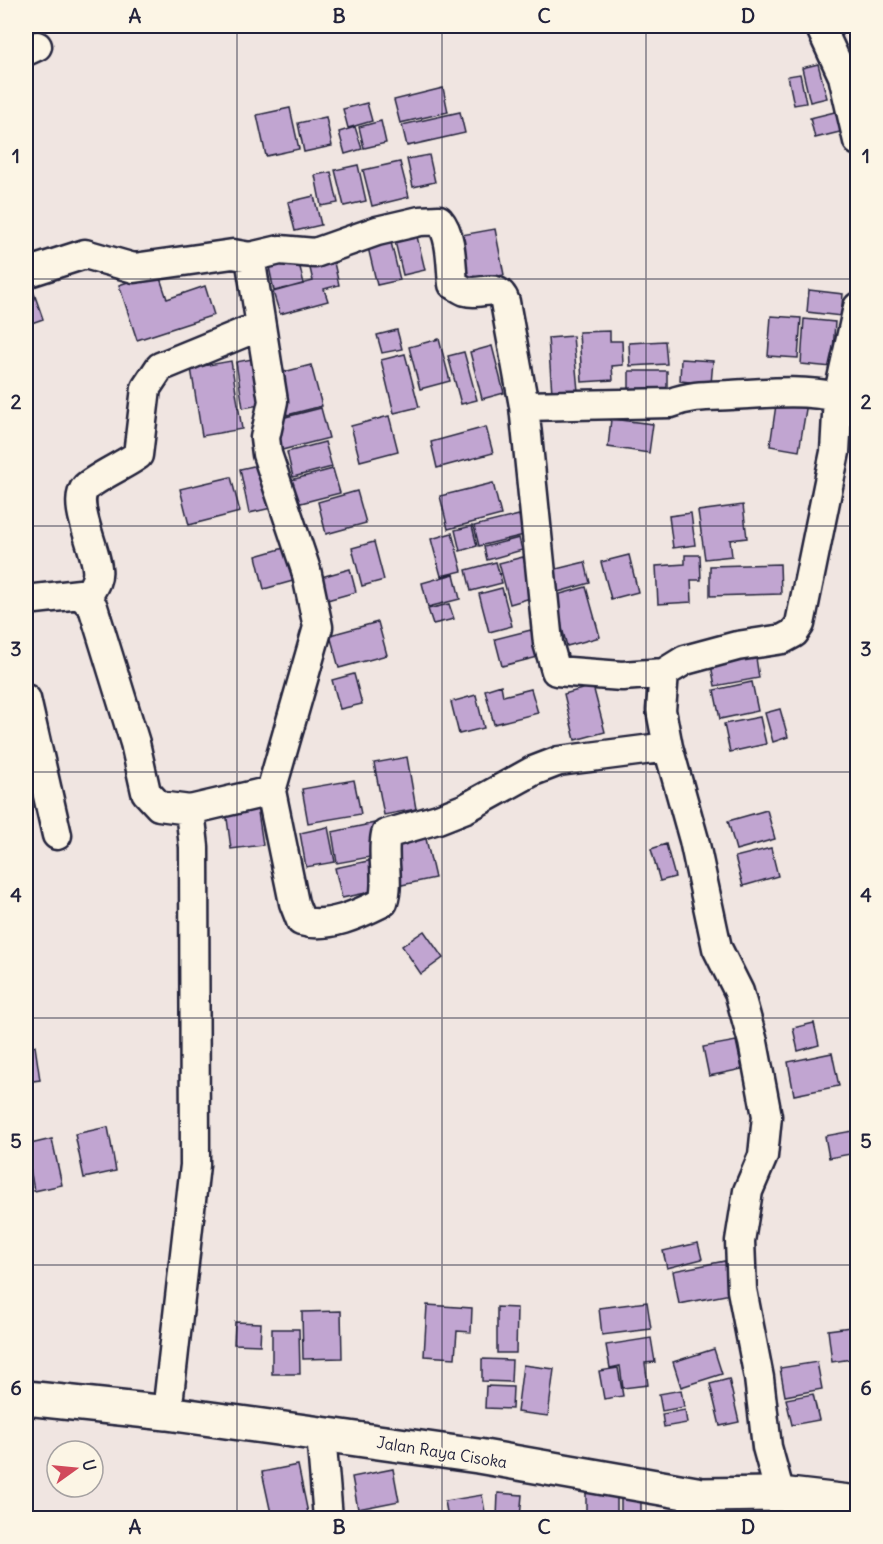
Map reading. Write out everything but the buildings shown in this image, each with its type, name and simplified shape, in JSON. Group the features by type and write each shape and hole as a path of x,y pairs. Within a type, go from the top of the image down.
{"street":[{"path":"820,26 843,76 858,141"},
{"path":"26,273 85,254 134,268 233,254 250,257 280,250 315,253 377,231 434,218 439,220 444,225 453,284 467,292 495,290 502,295 524,406 548,643 556,671 622,676 664,673 685,660 737,646 783,639 794,633 800,624 835,452 838,397 858,307"},
{"path":"250,257 273,401 265,438 267,454 306,570 318,627 271,792 294,903 301,921 321,924 360,914 383,902 387,891 383,846 386,834 447,816 533,771 559,761 668,747"},
{"path":"86,598 96,580 98,568 82,510 81,498 85,488 138,455 146,388 160,367 260,326"},
{"path":"524,406 671,404 688,397 782,390 812,391 838,397"},
{"path":"26,600 80,594 93,607 132,731 146,792 159,806 190,810 271,792"},
{"path":"664,673 661,710 668,747 694,840 717,948 739,992 753,1042 767,1116 763,1156 748,1191 740,1241 742,1290 759,1378 767,1447 780,1494"},
{"path":"26,699 57,835"},
{"path":"167,1413 195,1165 194,847 190,810"},
{"name":"Jalan Raya Cisoka","path":"26,1398 167,1413 478,1456 702,1495 780,1494 858,1503"},
{"path":"321,1434 328,1518"}]}
